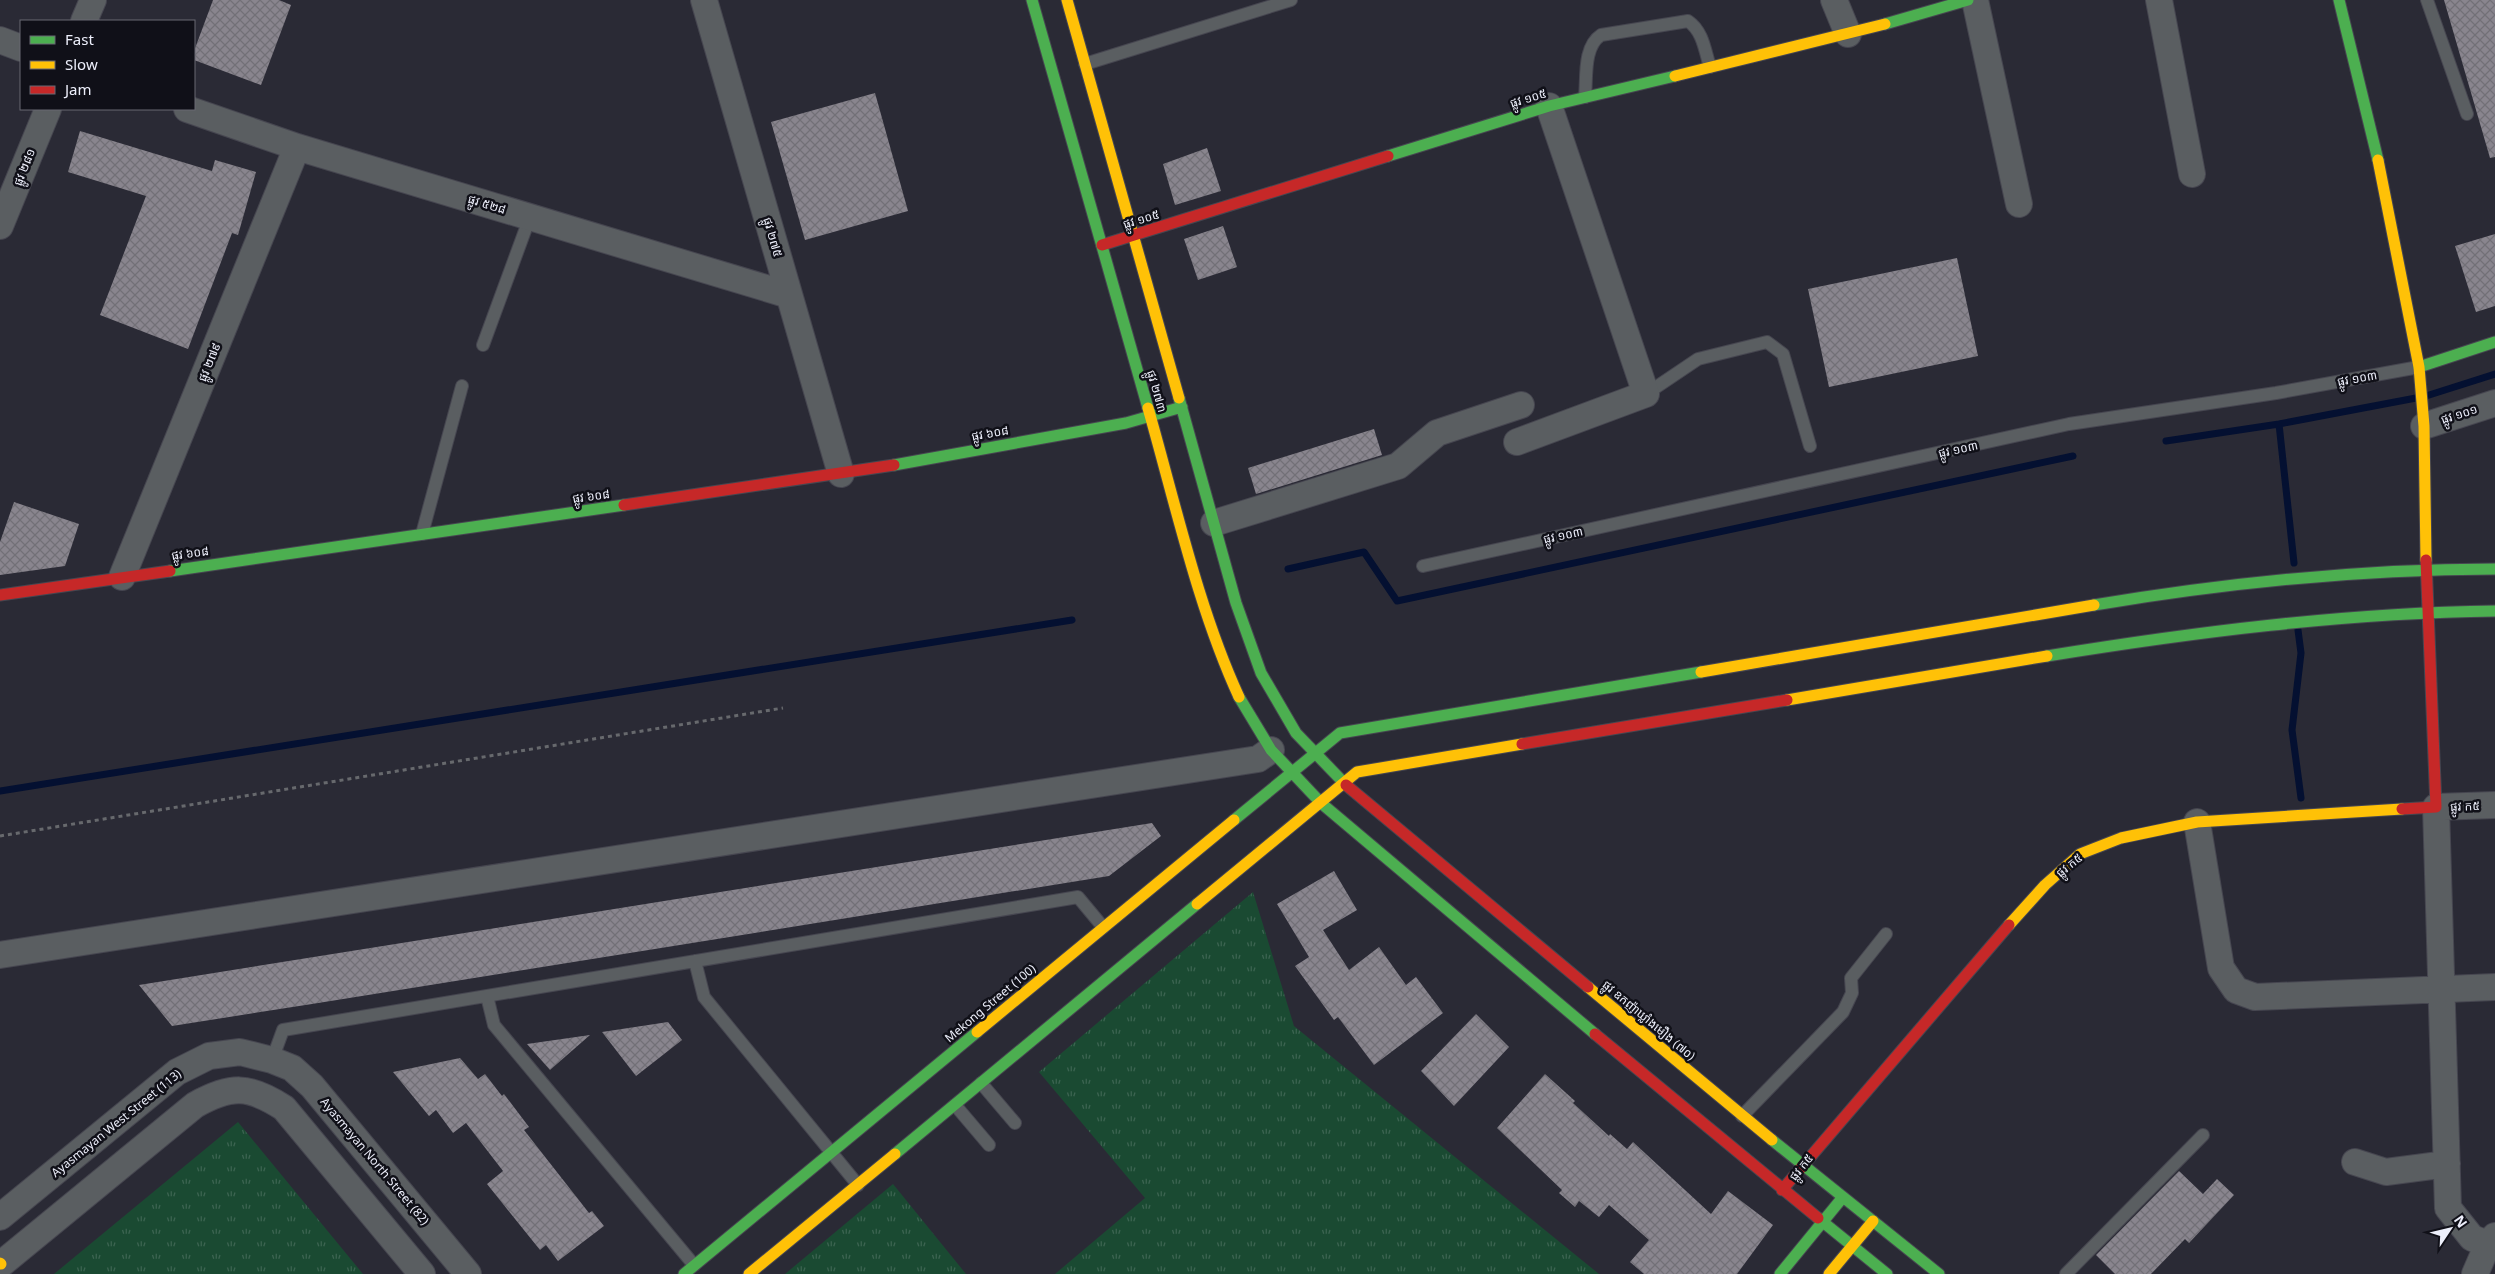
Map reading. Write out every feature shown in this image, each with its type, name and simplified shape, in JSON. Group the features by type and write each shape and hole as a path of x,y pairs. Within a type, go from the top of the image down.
{"street":[{"path":"84,20 93,0"},
{"name":"ផ្លូវ ២៧៥","path":"704,0 841,474"},
{"name":"ផ្លូវ ២៧៣","path":"1032,0 1221,659 1240,701 1271,750 1321,803"},
{"name":"ផ្លូវ ២៧៣","path":"1067,0 1236,603 1251,649 1267,686 1296,733 1314,753"},
{"path":"1834,0 1848,34"},
{"name":"ផ្លូវ ១០៥","path":"1102,245 1134,237 1549,106 1848,34 1968,0"},
{"path":"1975,0 2019,204"},
{"path":"2159,0 2192,174"},
{"path":"2339,0 2386,195 2419,367 2423,415 2426,570 2436,807 2448,1208 2472,1238 2491,1240 2475,1274"},
{"path":"0,40 20,48"},
{"path":"1517,442 1646,394 1549,106"},
{"name":"ផ្លូវ ២៨១","path":"0,226 48,110"},
{"name":"ផ្លូវ ៥២៨","path":"190,110 297,147 789,295"},
{"name":"ផ្លូវ ២៧៩","path":"122,576 297,147"},
{"name":"ផ្លូវ ១០៣","path":"2419,367 2495,342"},
{"name":"ផ្លូវ ១០១","path":"2423,415 2495,403"},
{"path":"1214,523 1398,466 1437,434 1521,405"},
{"name":"ផ្លូវ ៦០៨","path":"0,596 122,576 841,474 1126,423 1182,407"},
{"name":"Mekong Street (100)","path":"684,1274 1340,733 2126,600 2273,582 2426,570 2495,569"},
{"path":"749,1274 1357,772 2127,643 2281,623 2428,612 2495,611"},
{"path":"0,955 1258,760 1296,733"},
{"name":"ផ្លូវ ឧកញ៉ាឃ្លាំងមឿង (៧០)","path":"1314,753 1344,783 1742,1116 1939,1274"},
{"path":"1321,803 1782,1190 1887,1274"},
{"name":"ផ្លូវ ក៥","path":"1782,1190 2045,885 2080,854 2121,838 2197,822 2495,805"},
{"path":"2197,822 2221,968 2236,990 2255,997 2442,991 2495,987"},
{"name":"Ayasmayan West Street (113)","path":"0,1217 176,1072 209,1056 240,1052 272,1060"},
{"name":"Ayasmayan North Street (82)","path":"272,1060 292,1068 312,1086 468,1274"},
{"path":"0,1264 195,1105 217,1092 241,1089 264,1095 284,1108 422,1274"},
{"path":"2356,1162 2386,1172 2447,1164"},
{"path":"1780,1274 1843,1197"},
{"path":"1829,1274 1873,1221"}],"lane":[{"path":"1085,64 1291,0"},
{"path":"2427,0 2467,114"},
{"path":"1585,97 1589,47 1601,35 1688,21 1695,25 1699,33 1710,67"},
{"path":"483,345 530,217"},
{"path":"1646,394 1698,359 1767,342 1783,354 1810,446"},
{"name":"ផ្លូវ ១០៣","path":"1423,566 2069,424 2276,393 2419,367"},
{"path":"422,534 462,386"},
{"path":"272,1060 283,1030 1078,897 1103,927"},
{"path":"1742,1116 1843,1012 1852,993 1851,978 1886,934"},
{"path":"695,961 704,997 858,1185"},
{"path":"487,996 494,1026 694,1265"},
{"path":"982,1083 1014,1124"},
{"path":"955,1105 989,1145"},
{"path":"2066,1274 2203,1135"}],"path":[{"path":"0,836 782,708"}],"green space":[{"path":"1253,892 1294,1026 1599,1274 1055,1274 1145,1198 1039,1072"},
{"path":"238,1122 363,1274 54,1274"},
{"path":"893,1184 966,1274 785,1274"}],"building":[{"path":"213,0 279,0 291,5 261,85 195,60 195,48"},
{"path":"2444,0 2495,0 2495,157 2490,158"},
{"path":"875,93 908,211 805,240 771,122"},
{"path":"80,131 212,171 215,160 256,172 238,235 232,233 188,349 100,315 146,196 68,172"},
{"path":"1207,148 1221,191 1175,205 1163,164"},
{"path":"1223,226 1237,267 1198,280 1184,239"},
{"path":"2495,234 2495,306 2476,312 2455,246"},
{"path":"1957,258 1978,356 1829,387 1808,289"},
{"path":"1374,429 1382,455 1256,494 1248,468"},
{"path":"14,502 79,524 65,566 0,575 0,542"},
{"path":"1152,823 1161,836 1109,876 312,1004 172,1026 139,985"},
{"path":"1334,871 1357,910 1323,930 1349,970 1379,947 1406,985 1416,977 1443,1013 1374,1065 1338,1017 1334,1020 1295,966 1309,957 1277,904"},
{"path":"1476,1014 1509,1047 1454,1106 1421,1071"},
{"path":"668,1022 682,1040 636,1076 602,1032"},
{"path":"590,1035 550,1070 527,1044"},
{"path":"460,1058 478,1079 485,1074 502,1096 504,1094 529,1127 524,1130 589,1213 592,1211 604,1226 558,1261 546,1245 540,1250 487,1184 503,1171 466,1123 453,1133 436,1110 429,1116 393,1072"},
{"path":"1545,1074 1609,1136 1610,1134 1627,1149 1633,1142 1711,1214 1728,1191 1773,1225 1737,1274 1644,1274 1630,1262 1649,1240 1609,1205 1599,1217 1579,1201 1575,1207 1559,1193 1562,1190 1497,1128"},
{"path":"2179,1171 2203,1194 2217,1179 2234,1195 2189,1243 2185,1239 2151,1274 2115,1274 2096,1255"}],"waterway":[{"path":"2426,396 2495,374"},
{"path":"2166,441 2279,424 2416,398"},
{"path":"2279,424 2294,563"},
{"path":"1288,569 1364,552 1397,601 2073,456"},
{"path":"0,791 1072,620"},
{"path":"2298,630 2301,653 2292,730 2301,798"}],"traffic: fast":[{"path":"1032,0 1148,408"},
{"path":"1885,24 1968,0"},
{"path":"2339,0 2378,160"},
{"path":"1388,156 1549,106 1675,76"},
{"path":"2419,367 2495,342"},
{"path":"1179,398 1236,603 1261,673 1296,733 1346,785"},
{"path":"894,465 1126,423 1182,407"},
{"path":"170,571 624,505"},
{"path":"2094,605 2194,590 2294,579 2395,572 2495,569"},
{"path":"2047,656 2158,639 2270,625 2382,616 2495,611"},
{"path":"1234,820 1340,733 1701,672"},
{"path":"1239,697 1271,750 1321,803 1595,1034"},
{"path":"895,1154 1197,904"},
{"path":"684,1274 977,1032"},
{"path":"1772,1140 1939,1274"},
{"path":"1780,1274 1843,1197"},
{"path":"1818,1218 1887,1274"}],"traffic: slow":[{"path":"1067,0 1179,398"},
{"path":"1675,76 1885,24"},
{"path":"2378,160 2419,367 2424,426 2426,560"},
{"path":"1148,408 1199,591 1224,663 1239,697"},
{"path":"1701,672 2094,605"},
{"path":"1787,700 2047,656"},
{"path":"1197,904 1357,772 1522,744"},
{"path":"2009,925 2045,885 2080,854 2121,838 2197,822 2402,809"},
{"path":"977,1032 1234,820"},
{"path":"1588,987 1772,1140"},
{"path":"749,1274 895,1154"},
{"path":"1829,1274 1873,1221"}],"traffic: jam":[{"path":"1102,245 1388,156"},
{"path":"624,505 894,465"},
{"path":"2402,809 2436,807 2426,560"},
{"path":"0,595 170,571"},
{"path":"1522,744 1787,700"},
{"path":"1346,785 1588,987"},
{"path":"1782,1190 2009,925"},
{"path":"1595,1034 1818,1218"}]}
